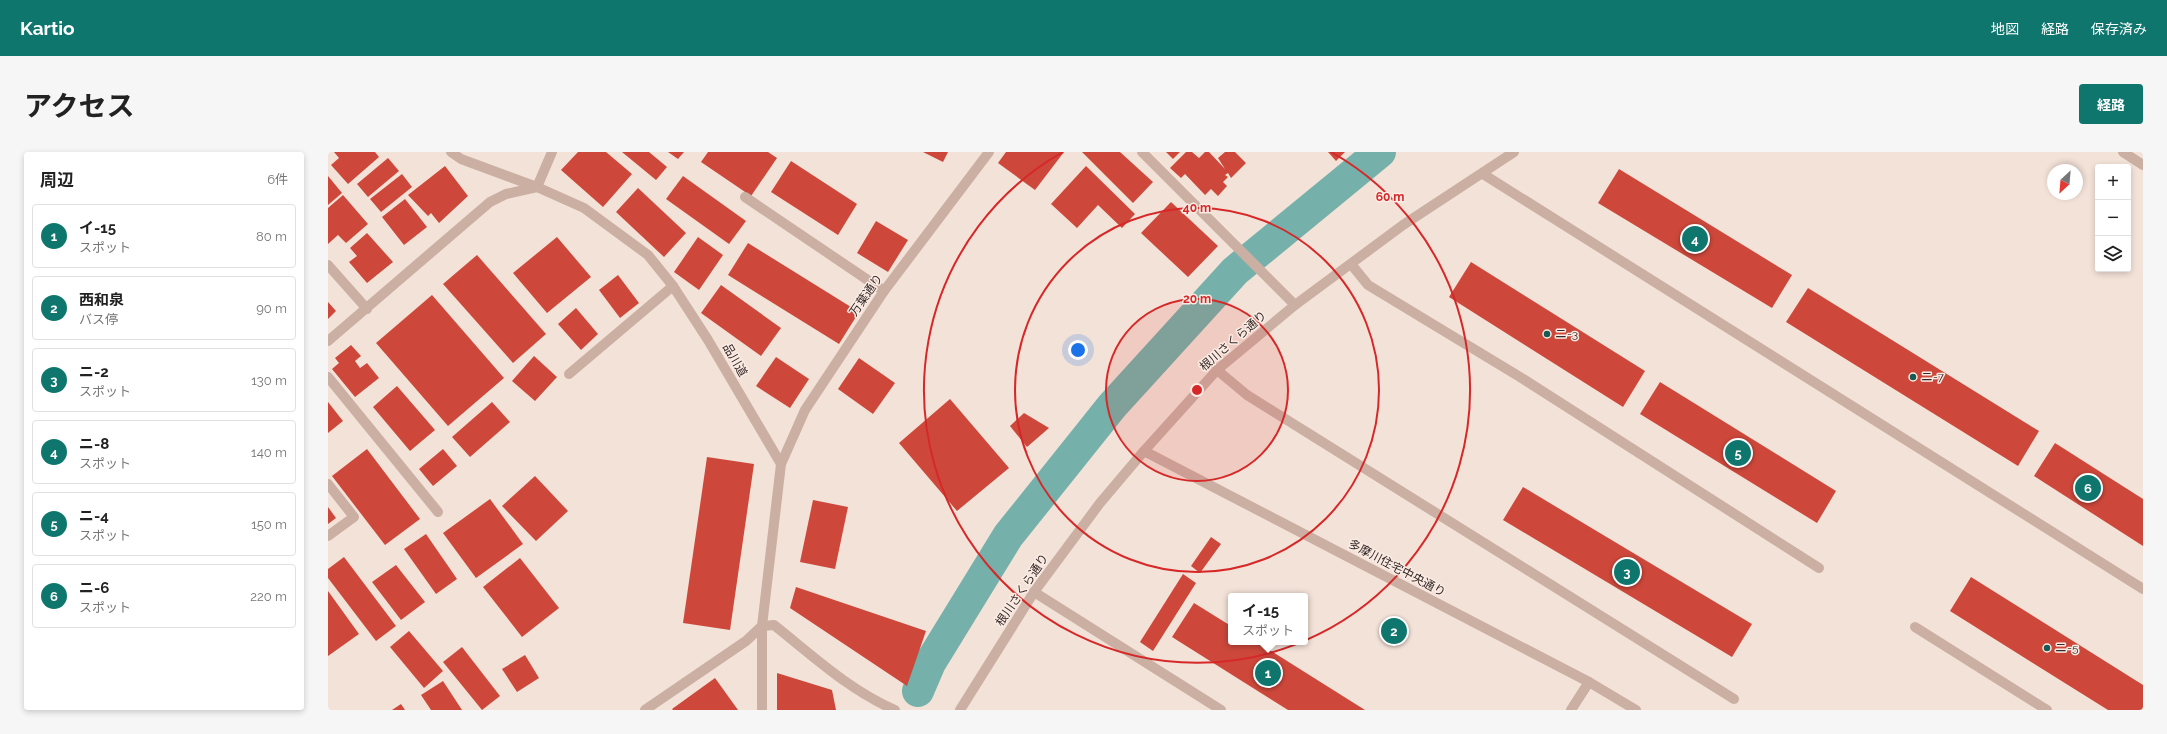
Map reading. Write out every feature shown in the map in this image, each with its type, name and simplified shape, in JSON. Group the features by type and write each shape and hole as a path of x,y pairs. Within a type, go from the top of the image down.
{"street":[{"name":"品川道","path":"451,152 461,159 537,187 584,208 648,255 673,286 708,340 781,464"},
{"path":"328,342 490,202 506,194 537,187 552,152"},
{"name":"万葉通り","path":"781,464 805,410 884,291 989,152"},
{"path":"1142,152 1296,305"},
{"name":"根川さくら通り","path":"960,710 1034,592 1100,503 1144,451 1217,370 1296,305 1403,225 1483,174 1514,152"},
{"path":"2123,152 2143,165"},
{"path":"1483,174 2143,589"},
{"path":"745,197 884,291"},
{"path":"1351,264 1368,285 1520,377 1819,568"},
{"path":"328,265 366,309"},
{"path":"569,374 673,286"},
{"path":"1217,370 1247,395 1734,699"},
{"path":"328,377 438,512"},
{"name":"多摩川住宅中央通り","path":"1144,451 1589,682 1636,710"},
{"path":"762,710 762,626 781,464"},
{"path":"328,484 354,517 328,536"},
{"path":"1034,592 1221,710"},
{"path":"645,710 746,641 762,626 774,625 844,681 877,702 895,710"},
{"path":"1915,627 2047,710"},
{"path":"1572,710 1589,682"}],"building":[{"path":"334,152 375,152 379,157 348,184 331,165 339,158"},
{"path":"578,152 606,152 632,174 603,207 561,170"},
{"path":"622,152 649,152 667,167 656,180"},
{"path":"668,152 684,152 678,159"},
{"path":"708,152 768,152 777,158 751,196 701,162"},
{"path":"923,152 948,152 943,162"},
{"path":"1006,152 1064,152 1035,190 998,163"},
{"path":"1082,152 1120,152 1153,182 1133,203"},
{"path":"1166,152 1180,152 1173,159"},
{"path":"1186,152 1192,152 1199,158 1205,152 1209,152 1225,169 1218,158 1225,152 1235,152 1246,163 1231,178 1228,173 1225,175 1228,177 1223,182 1227,186 1218,196 1211,189 1205,195 1185,174 1181,178 1170,168"},
{"path":"1328,152 1345,152 1336,161"},
{"path":"388,158 399,171 368,197 357,184"},
{"path":"791,161 857,204 838,235 771,192"},
{"path":"445,166 468,196 439,223 431,213 428,216 408,195"},
{"path":"1086,166 1135,214 1122,228 1098,205 1077,228 1051,204"},
{"path":"1619,169 1792,275 1772,308 1598,203"},
{"path":"402,174 412,187 381,212 370,199"},
{"path":"328,176 342,193 328,205"},
{"path":"683,176 746,221 729,244 666,199"},
{"path":"638,188 686,233 664,257 616,212"},
{"path":"343,195 368,224 346,243 338,235 328,244 328,208"},
{"path":"405,199 427,227 404,245 382,217"},
{"path":"1171,202 1218,246 1188,277 1141,233"},
{"path":"876,221 908,240 888,272 857,253"},
{"path":"367,233 393,262 367,283 349,262 357,256 350,248"},
{"path":"557,237 591,277 547,313 513,273"},
{"path":"698,237 723,255 699,290 674,272"},
{"path":"748,243 859,312 839,344 728,275"},
{"path":"477,255 546,334 513,363 443,284"},
{"name":"ニ-3","path":"1471,262 1645,371 1623,407 1449,297"},
{"path":"618,275 639,303 620,318 599,290"},
{"path":"721,285 781,328 761,356 701,313"},
{"name":"ニ-7","path":"1808,288 2039,431 2018,466 1786,322"},
{"path":"432,295 504,378 448,426 376,343"},
{"path":"328,302 336,311 328,319"},
{"path":"576,308 598,334 581,350 558,324"},
{"path":"351,345 361,356 355,361 360,368 367,363 379,378 355,397 332,369 339,363 335,358"},
{"path":"534,356 557,377 535,401 512,381"},
{"path":"776,357 809,379 790,408 756,386"},
{"path":"859,358 895,383 873,414 838,389"},
{"path":"1660,382 1836,491 1817,523 1640,414"},
{"path":"397,386 435,430 410,451 373,407"},
{"path":"950,399 1009,468 957,511 899,443"},
{"path":"328,402 343,421 328,433"},
{"path":"492,402 510,422 470,457 452,437"},
{"path":"1024,413 1049,428 1027,447 1010,426"},
{"path":"2055,443 2143,499 2143,546 2034,476"},
{"path":"367,449 420,519 385,545 332,476"},
{"path":"443,449 457,466 433,486 419,469"},
{"path":"707,457 754,464 730,630 683,623"},
{"path":"535,476 568,511 536,541 502,506"},
{"path":"1523,487 1752,624 1732,657 1503,520"},
{"path":"490,499 523,544 476,578 443,533"},
{"path":"813,500 848,507 835,569 800,562"},
{"path":"328,507 336,518 328,524"},
{"path":"426,534 457,579 436,594 404,549"},
{"path":"1211,537 1221,544 1200,573 1191,566"},
{"path":"344,557 396,626 376,641 328,578 328,569"},
{"path":"520,558 559,608 522,637 483,587"},
{"path":"396,565 425,602 401,620 372,582"},
{"path":"1183,574 1196,583 1153,651 1140,642"},
{"name":"ニ-5","path":"1971,577 2143,685 2143,710 2108,710 1950,611"},
{"path":"796,587 926,631 907,686 790,608"},
{"path":"328,591 359,634 328,656"},
{"path":"1194,603 1228,624 1228,645 1262,645 1365,710 1288,710 1172,637"},
{"path":"409,631 443,671 424,688 390,647"},
{"path":"462,647 500,696 482,710 443,662"},
{"path":"525,655 539,678 517,692 502,669"},
{"path":"777,673 832,690 836,710 777,710"},
{"path":"715,678 738,710 672,709"},
{"path":"443,681 462,710 431,710 421,695"},
{"path":"401,704 405,710 392,710"}],"waterway":[{"path":"918,691 930,663 1008,536 1112,406 1235,271 1380,152"}],"place":[{"name":"ニ-8","path":"1695,239"},
{"name":"ニ-3","path":"1547,334"},
{"name":"ニ-7","path":"1913,377"},
{"name":"ニ-4","path":"1738,453"},
{"name":"ニ-6","path":"2088,488"},
{"name":"ニ-2","path":"1627,572"},
{"name":"西和泉","path":"1394,631"},
{"name":"ニ-5","path":"2047,648"},
{"name":"イ-15","path":"1268,673"}]}
